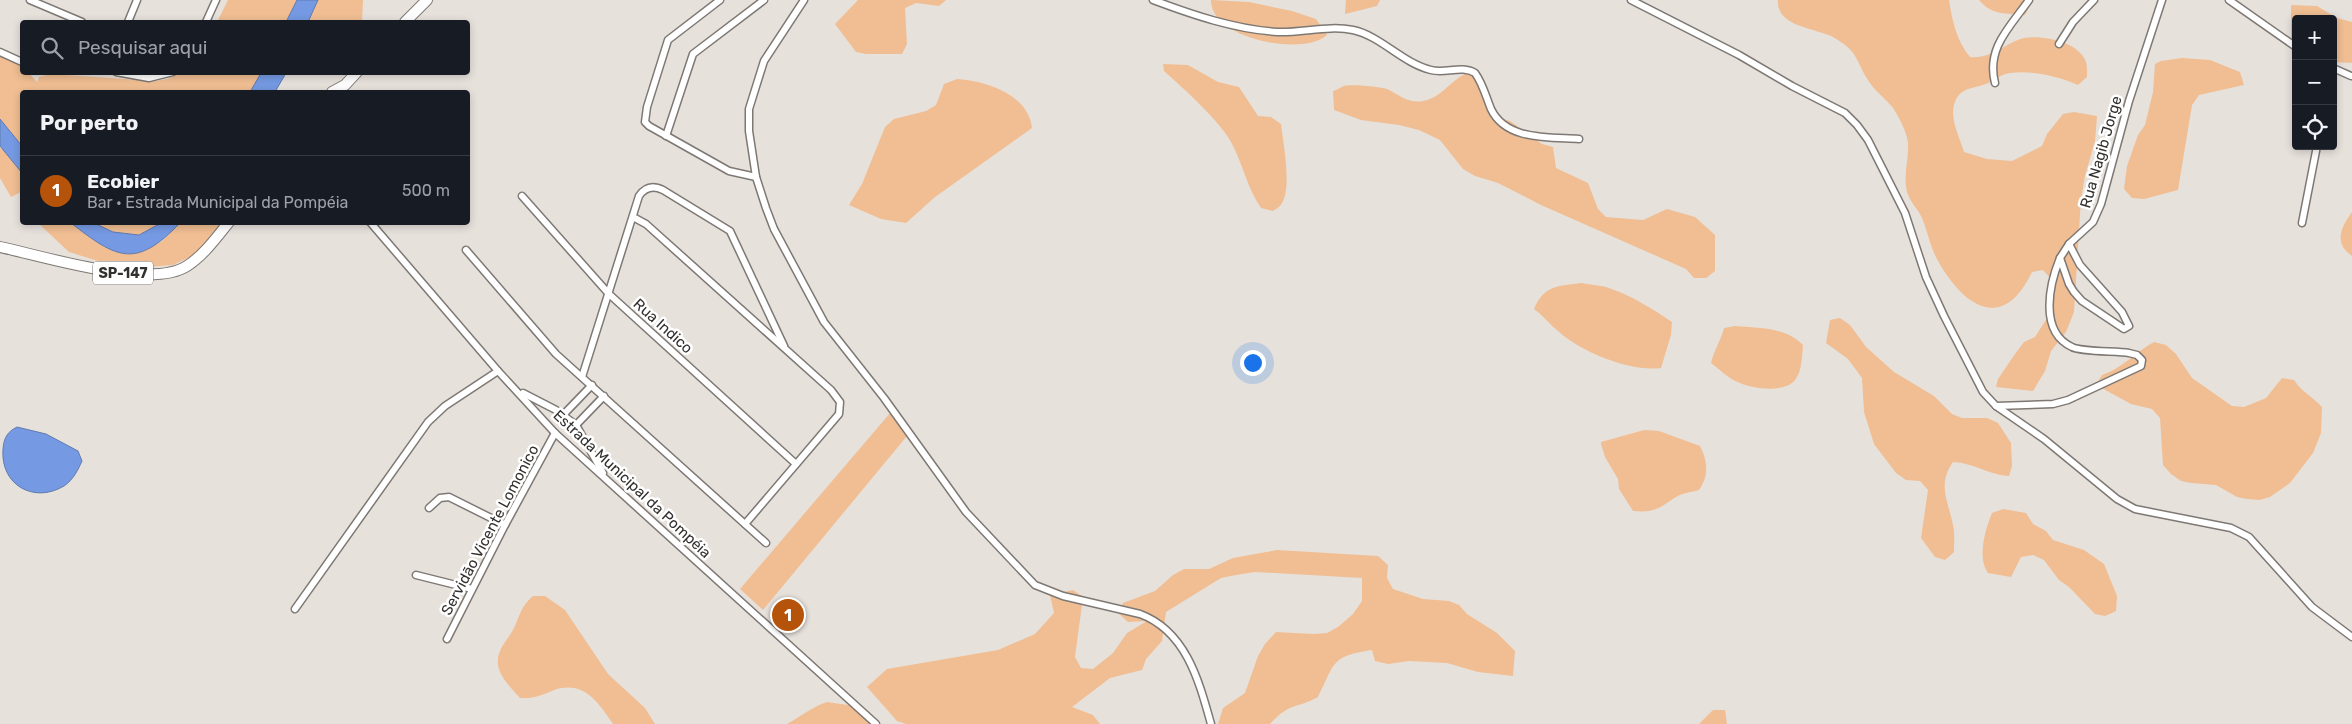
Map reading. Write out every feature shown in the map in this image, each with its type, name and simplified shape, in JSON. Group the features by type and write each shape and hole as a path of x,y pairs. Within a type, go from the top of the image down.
{"main road":[{"path":"407,20 427,0"},
{"path":"344,89 355,75"},
{"name":"SP-147","path":"0,246 109,271 156,275 185,267 213,242 227,225"}],"street":[{"path":"30,0 77,20"},
{"path":"129,20 137,0"},
{"path":"207,20 216,0"},
{"path":"720,0 668,40 647,106 646,124 729,171 756,177"},
{"path":"666,136 693,54 764,0"},
{"path":"804,0 764,60 750,104 749,132 756,177 774,228 824,322 884,398 966,512 1035,585 1063,596 1140,614 1163,626 1188,656 1211,724"},
{"path":"1152,0 1213,21 1277,32 1344,29 1361,32 1403,57 1431,70 1464,70 1475,73 1492,110 1505,125 1516,131 1528,135 1579,139"},
{"path":"1631,0 1739,55 1792,86 1845,113 1857,125 1868,140 1905,213 1926,276 1944,316 1983,392 1996,406 2044,439 2117,499 2135,509 2231,528 2249,537 2312,607 2352,637"},
{"path":"1994,83 1991,68 1992,58 1999,40 2029,0"},
{"path":"2059,44 2074,22 2094,0"},
{"name":"Rua Nagib Jorge","path":"2060,258 2069,244 2093,222 2100,204 2129,101 2162,0"},
{"path":"2229,0 2292,44"},
{"path":"0,52 20,61"},
{"path":"2337,70 2351,76"},
{"path":"133,75 150,78 162,75"},
{"path":"2302,223 2316,150"},
{"path":"582,377 642,191 648,188 658,187 725,226 734,238 786,350"},
{"name":"Rua Indico","path":"522,196 609,294 796,464"},
{"path":"633,217 646,224 831,390 840,402 839,414 745,524"},
{"name":"Estrada Municipal da Pompéia","path":"373,225 498,371 555,433 876,724"},
{"path":"2060,258 2068,284 2082,301 2119,326 2127,328 2129,322 2080,265 2069,244"},
{"path":"466,250 539,337 766,543"},
{"path":"1996,406 2053,404 2068,400 2141,366 2142,360 2138,355 2129,352 2073,348 2054,331 2049,321 2050,308 2056,267 2060,258"},
{"path":"295,609 428,422 445,406 498,371"},
{"path":"563,415 592,385"},
{"path":"518,391 563,415 576,425 606,479"},
{"path":"576,425 604,396"},
{"name":"Servidão Vicente Lomonico","path":"447,639 505,525 555,433"},
{"path":"429,508 440,498 449,497 505,525"},
{"path":"416,575 472,589"}],"shaded area":[{"path":"228,0 297,0 289,20 218,20"},
{"path":"318,0 363,0 362,20 309,20"},
{"path":"858,0 946,0 939,6 916,3 905,8 907,44 902,54 866,54 856,52 835,24"},
{"path":"1211,0 1249,2 1292,11 1316,19 1327,35 1315,41 1299,44 1279,44 1260,40 1241,34 1225,25 1215,14"},
{"path":"1346,0 1380,0 1377,6 1345,14"},
{"path":"1778,0 1949,0 1956,30 1965,51 1970,57 1985,56 2017,40 2039,37 2056,40 2071,46 2084,58 2087,66 2087,77 2078,85 2045,74 2018,72 2006,74 1961,93 1953,110 1953,117 1964,152 1987,159 2012,161 2042,146 2047,134 2063,114 2074,112 2097,116 2095,141 2085,176 2081,199 2074,312 2066,332 2051,351 2045,371 2033,391 1996,387 1998,379 2015,354 2024,342 2035,337 2049,315 2051,279 2043,270 2032,272 2021,291 2009,302 1996,307 1984,307 1972,301 1960,291 1938,261 1922,218 1907,192 1908,143 1904,129 1895,112 1870,83 1856,57 1848,48 1833,37 1790,21 1783,16 1779,9"},
{"path":"1979,0 2027,0 2030,5 2025,15 2005,14 1989,9"},
{"path":"2291,5 2317,6 2332,15 2292,15 2291,41"},
{"path":"2337,18 2352,22 2352,63 2337,62"},
{"path":"0,48 18,61 20,64 20,75 31,75 37,82 39,77 46,75 156,81 177,75 261,75 253,90 20,90 20,144 0,119"},
{"path":"2182,58 2210,60 2240,72 2244,85 2199,95 2192,105 2178,190 2144,199 2132,198 2124,189 2127,166 2138,135 2145,125 2153,92 2155,64 2161,61"},
{"path":"1163,64 1188,65 1218,82 1239,87 1258,116 1271,117 1281,124 1287,176 1285,196 1281,204 1273,211 1261,208 1256,200 1235,150 1225,133 1200,105 1164,71"},
{"path":"1465,74 1477,75 1485,84 1492,107 1500,118 1510,121 1542,144 1553,147 1556,168 1588,183 1598,209 1606,217 1643,220 1667,209 1695,217 1715,235 1715,271 1706,278 1694,278 1686,269 1541,205 1498,183 1475,176 1463,169 1440,140 1419,130 1399,125 1361,120 1334,110 1333,91 1344,86 1383,88 1408,100 1418,102 1435,97"},
{"path":"957,79 992,86 1014,98 1023,106 1029,116 1032,128 935,197 906,223 881,219 849,205 862,184 885,127 894,119 926,111 936,105 944,84"},
{"path":"0,148 13,157 20,165 20,192 11,197 0,178"},
{"path":"2352,212 2352,256 2342,246 2341,235 2342,229"},
{"path":"40,225 74,225 115,252 161,242 178,225 222,225 192,256 173,265 134,268 111,265 69,252"},
{"path":"98,225 157,225 139,235 113,232"},
{"path":"1582,283 1603,286 1618,291 1642,303 1672,322 1671,335 1661,368 1635,367 1621,364 1592,353 1567,338 1534,309 1542,295 1547,291 1559,286"},
{"path":"1840,318 1850,325 1866,347 1894,372 1934,396 1952,414 1962,418 1987,418 1998,423 2011,443 2012,466 2009,476 1995,474 1968,464 1953,462 1948,470 1945,493 1954,528 1954,552 1945,560 1935,557 1921,538 1928,490 1920,481 1906,480 1896,473 1874,444 1864,412 1862,378 1848,359 1826,343 1830,320"},
{"path":"1735,326 1762,328 1780,332 1796,339 1803,345 1800,368 1795,380 1784,387 1769,389 1753,387 1732,379 1711,363 1724,328"},
{"path":"2154,342 2166,345 2176,354 2192,378 2232,406 2244,407 2266,398 2282,378 2294,380 2300,388 2322,407 2321,433 2313,453 2290,483 2270,497 2260,500 2237,497 2216,485 2181,481 2171,474 2163,465 2160,418 2152,409 2131,404 2096,385 2102,375 2123,364"},
{"path":"891,412 907,436 763,610 740,589"},
{"path":"1644,430 1659,431 1700,446 1705,458 1706,474 1699,490 1678,496 1661,507 1652,510 1633,511 1619,489 1618,479 1605,457 1601,442"},
{"path":"2003,509 2026,513 2033,524 2046,531 2053,540 2084,550 2104,564 2117,596 2116,611 2105,616 2095,614 2069,587 2059,580 2044,560 2033,555 2021,557 2011,577 1988,573 1983,560 1983,544 1992,513"},
{"path":"1277,550 1378,556 1388,565 1387,578 1393,589 1423,599 1449,601 1459,605 1467,614 1497,633 1515,651 1513,676 1478,672 1447,663 1409,661 1388,664 1375,661 1372,650 1358,652 1348,655 1336,663 1331,669 1318,697 1288,709 1270,724 1218,724 1223,708 1245,693 1258,656 1265,644 1276,632 1327,633 1338,627 1353,614 1362,601 1362,578 1255,572 1221,578 1166,612 1162,641 1146,659 1142,670 1110,678 1072,707 1093,715 1100,724 906,724 897,721 867,687 887,669 998,650 1035,634 1054,613 1050,595 1073,590 1083,597 1075,657 1081,668 1093,669 1113,653 1127,633 1147,621 1128,622 1118,613 1123,603 1155,591 1173,575 1184,569 1209,569 1233,558"},
{"path":"533,596 545,596 565,610 608,674 645,708 655,724 613,724 596,701 589,695 574,688 554,690 534,697 520,698 501,674 498,661 499,653 513,630 523,607"},
{"path":"827,702 862,707 875,724 787,724 811,709"},
{"path":"1713,710 1725,710 1727,724 1699,724"}],"water":[{"path":"297,0 318,0 309,20 287,20"},
{"path":"260,75 285,75 276,90 251,90"},
{"path":"0,119 20,144 20,171 0,146"},
{"path":"74,225 98,225 113,232 139,235 157,225 178,225 165,238 138,253 126,254 114,251"},
{"path":"17,427 46,434 78,451 82,461 75,475 67,484 53,491 41,493 21,488 13,481 7,472 3,449 7,436"}],"place":[{"name":"Ecobier","path":"788,615"}]}
